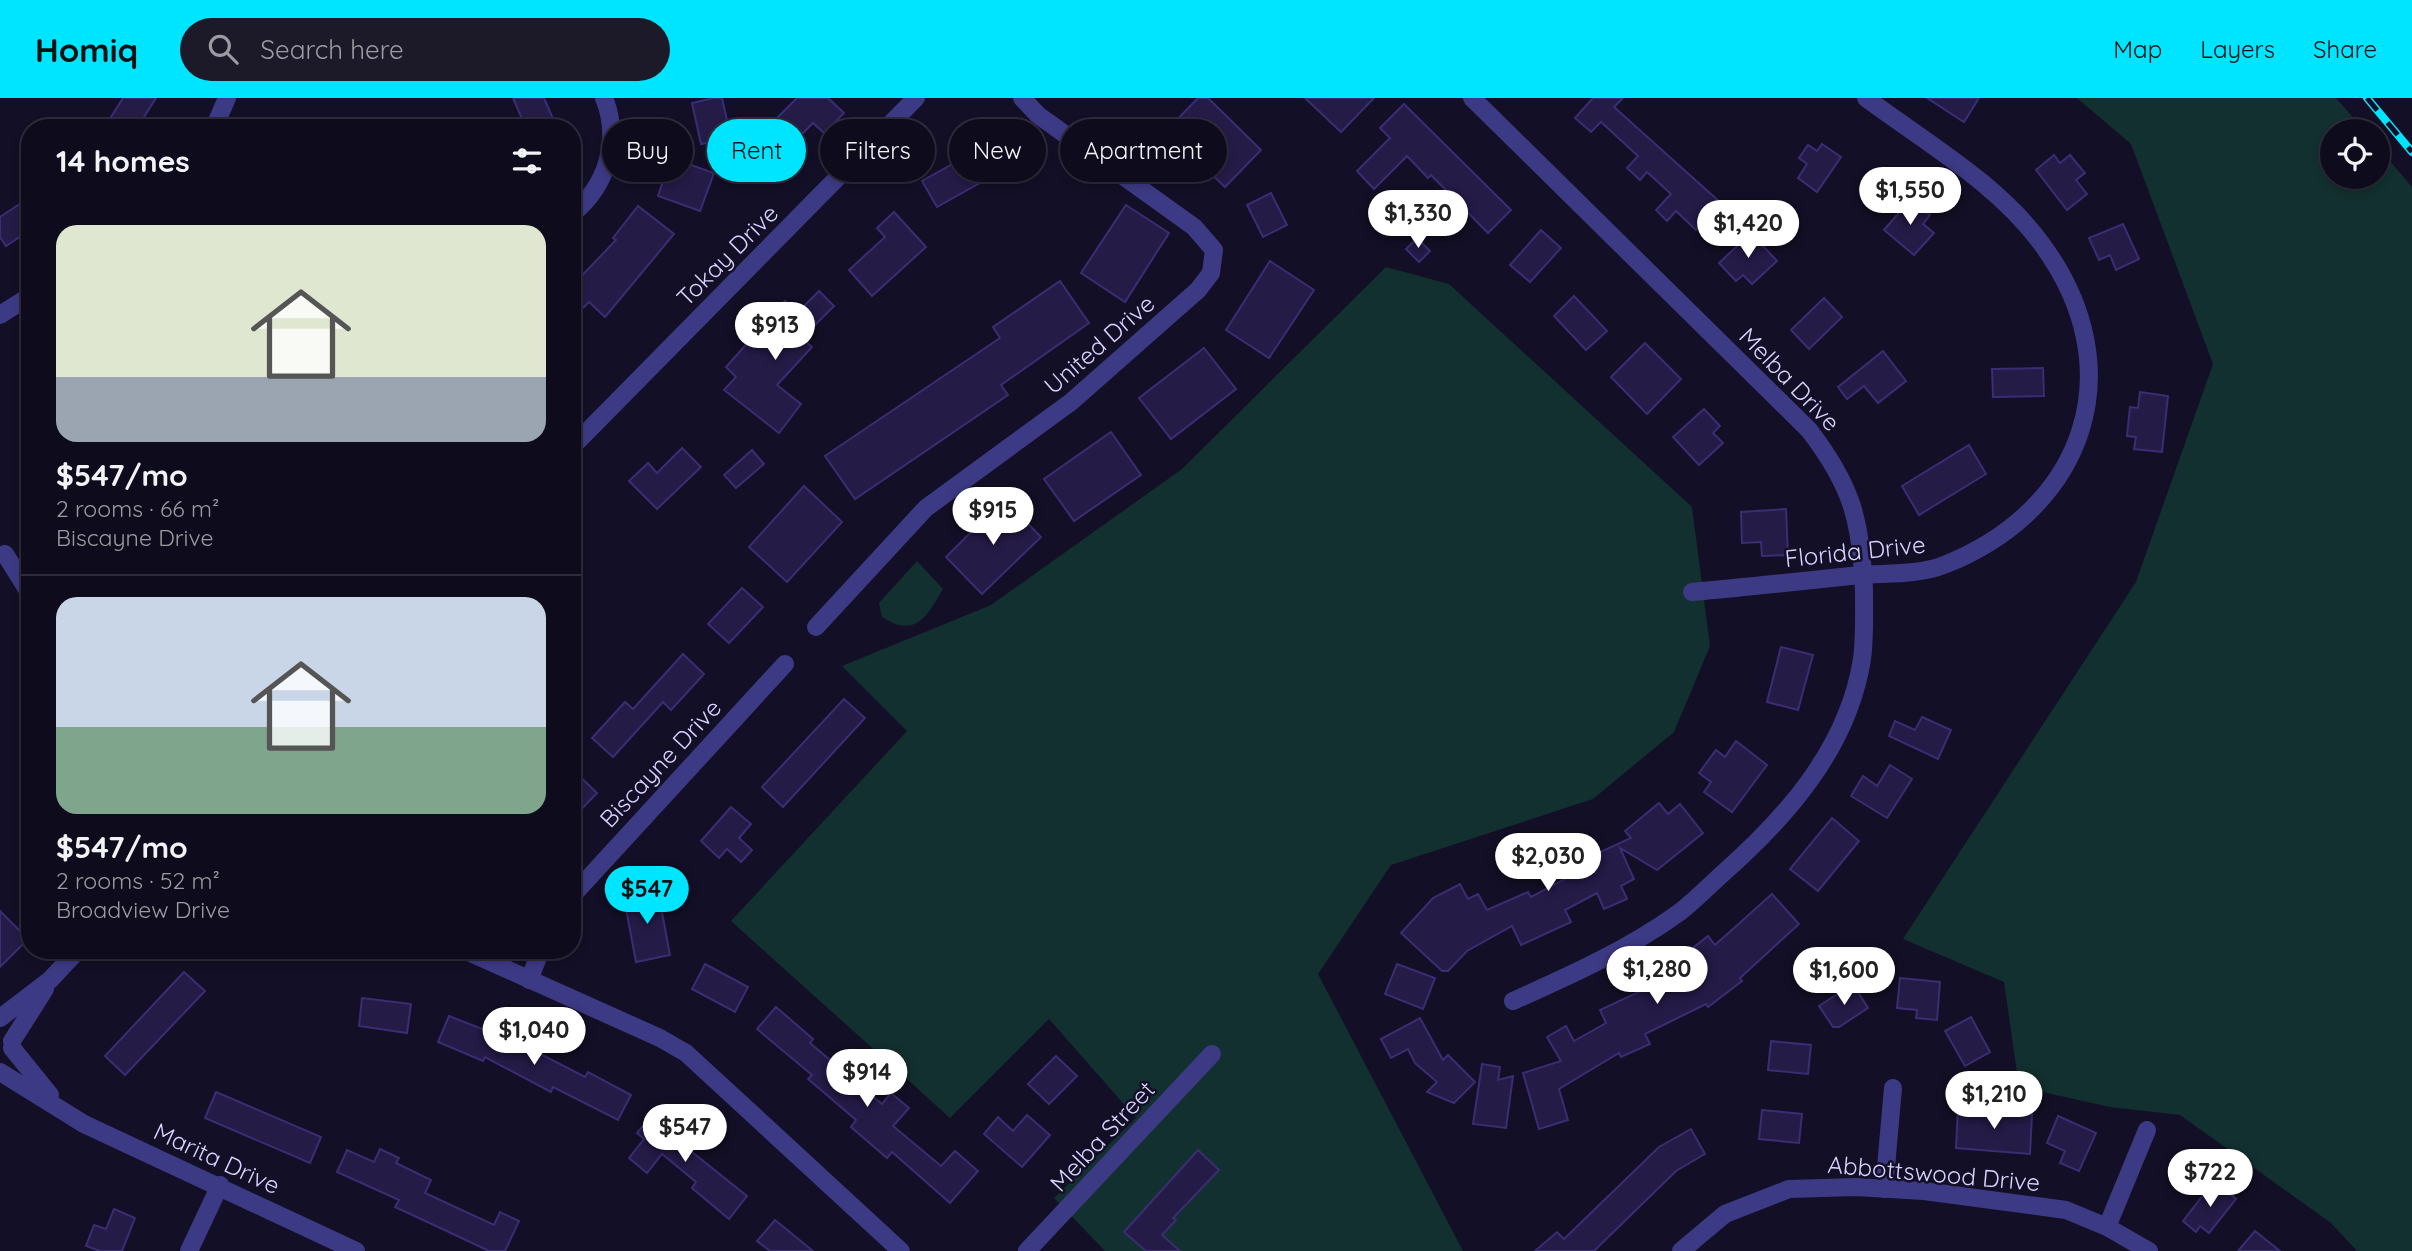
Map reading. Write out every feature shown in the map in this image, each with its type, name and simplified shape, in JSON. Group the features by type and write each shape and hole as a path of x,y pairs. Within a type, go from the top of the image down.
{"street":[{"path":"222,119 227,98"},
{"path":"581,203 602,178 612,144 611,116 604,98"},
{"name":"Tokay Drive","path":"581,438 916,98"},
{"name":"United Drive","path":"816,627 926,508 1072,402 1198,290 1211,273 1214,250 1194,227 1038,115 1022,98"},
{"name":"Melba Drive","path":"1472,98 1809,430 1841,475 1851,498 1858,525 1863,575 1865,625 1854,692 1839,732 1816,771 1773,827 1682,911 1620,950 1513,1001"},
{"name":"Florida Drive","path":"1692,592 1941,566 2003,536 2028,516 2053,488 2072,456 2083,429 2087,364 2073,297 2041,242 2022,220 1981,183 1866,98"},
{"path":"0,315 21,302"},
{"path":"5,554 21,580"},
{"name":"Biscayne Drive","path":"581,887 785,664"},
{"path":"0,1018 50,980 70,959"},
{"path":"483,959 660,1038 686,1053 901,1251"},
{"path":"528,980 537,959"},
{"path":"0,1064 50,980"},
{"name":"Marita Drive","path":"0,1023 12,1045 59,1106"},
{"name":"Melba Street","path":"1027,1251 1212,1054"},
{"name":"Marita Drive","path":"0,1072 59,1106 84,1124 220,1185 356,1251"},
{"path":"1884,1189 1893,1088"},
{"path":"2107,1227 2147,1130"},
{"path":"189,1251 220,1185"},
{"name":"Abbottswood Drive","path":"1681,1251 1725,1214 1789,1189 1856,1187 2066,1210 2107,1227 2149,1251"}],"green space":[{"path":"2077,98 2336,98 2354,119 2320,119 2320,189 2390,189 2390,161 2412,187 2412,1251 2357,1251 2331,1223 2180,1115 2110,1107 2019,1087 2004,982 1903,939 2136,582 2213,364 2131,144"},
{"path":"1386,267 1449,284 1692,507 1710,646 1674,732 1593,799 1391,865 1318,974 1463,1251 1105,1251 1054,1198 1136,1118 1049,1019 950,1118 731,921 907,731 842,666 991,605 1182,469"},
{"path":"917,561 943,589 926,616 912,625 904,626 882,617 879,603"}],"building":[{"path":"123,98 156,98 143,119 110,119"},
{"path":"513,98 544,98 553,119 522,119"},
{"path":"722,98 727,119 707,119 707,143 701,144 692,103"},
{"path":"797,98 828,98 844,113 838,119 820,119 820,129 813,123 806,130 806,119 777,118"},
{"path":"1198,98 1208,98 1261,150 1225,187 1220,182 1227,182 1227,119 1178,119"},
{"path":"1305,98 1374,98 1341,132"},
{"path":"1593,98 1623,98 1614,107 1721,203 1696,230 1676,211 1667,221 1656,210 1671,194 1647,172 1640,180 1627,168 1638,156 1601,122 1591,132 1575,118"},
{"path":"1927,98 1979,98 1964,122"},
{"path":"1404,104 1511,210 1488,233 1431,175 1428,178 1407,156 1374,189 1357,171 1390,138 1380,128"},
{"path":"1822,144 1841,157 1817,192 1798,178 1807,164 1799,158 1808,145 1817,151"},
{"path":"2054,155 2060,163 2070,155 2085,173 2076,180 2087,194 2067,210 2036,170"},
{"path":"693,166 707,171 707,182 711,182 700,211 658,196 663,182 693,182"},
{"path":"949,166 949,182 981,182 937,207 923,182 935,182 935,174"},
{"path":"1271,193 1287,225 1263,237 1247,205"},
{"path":"1911,199 1930,215 1923,224 1934,233 1914,255 1884,230"},
{"path":"21,203 21,236 6,246 0,237 0,217"},
{"path":"1126,205 1169,233 1125,302 1081,273"},
{"path":"638,206 674,234 605,317 589,302 581,310 581,277 616,240 613,238"},
{"path":"894,212 926,247 872,296 849,270 885,237 877,228"},
{"path":"2123,224 2139,259 2116,270 2110,255 2099,260 2089,238"},
{"path":"1541,230 1561,248 1530,282 1510,265"},
{"path":"1751,233 1777,261 1752,284 1743,275 1736,281 1719,263"},
{"path":"1417,238 1430,251 1419,262 1406,249"},
{"path":"1270,261 1314,290 1269,358 1226,330"},
{"path":"1060,281 1089,323 1001,385 1008,395 855,499 825,456 1000,338 993,327"},
{"path":"819,291 834,306 802,338 812,347 777,385 801,404 779,433 724,390 736,377 726,367 785,301 797,313"},
{"path":"1574,296 1607,331 1586,350 1554,316"},
{"path":"1824,298 1842,317 1809,349 1791,330"},
{"path":"1645,343 1681,379 1647,414 1611,377"},
{"path":"1204,348 1236,389 1171,439 1139,398"},
{"path":"1883,351 1906,381 1878,403 1864,386 1847,399 1838,387"},
{"path":"2043,368 2044,396 1993,397 1992,369"},
{"path":"2140,392 2168,396 2162,452 2134,449 2136,437 2127,436 2130,407 2138,408"},
{"path":"1704,409 1720,426 1713,433 1723,443 1699,465 1673,437"},
{"path":"1111,432 1141,475 1074,521 1044,479"},
{"path":"1969,445 1986,474 1919,515 1902,486"},
{"path":"682,448 701,467 657,509 629,481 648,463 657,473"},
{"path":"752,450 764,464 736,488 724,475"},
{"path":"804,486 842,522 787,582 749,547"},
{"path":"1004,499 1041,537 982,594 946,557"},
{"path":"1786,509 1788,555 1762,556 1761,542 1742,543 1741,512"},
{"path":"742,588 763,607 729,643 708,624"},
{"path":"1781,647 1813,655 1798,710 1767,702"},
{"path":"683,654 704,674 671,710 663,702 613,757 592,738 625,702 633,709"},
{"path":"844,699 865,718 783,807 762,787"},
{"path":"1922,717 1951,730 1938,759 1889,736 1895,721 1915,730"},
{"path":"1736,741 1767,765 1732,812 1704,792 1711,782 1699,773 1716,750 1725,757"},
{"path":"1890,765 1912,779 1887,818 1851,796 1863,776 1877,786"},
{"path":"581,778 597,793 581,810"},
{"path":"1659,803 1668,814 1680,804 1703,833 1657,870 1620,848 1634,879 1621,886 1627,899 1604,909 1597,893 1565,910 1571,922 1521,945 1512,926 1467,951 1448,971 1442,971 1401,933 1433,898 1460,884 1468,899 1478,894 1487,910 1528,892 1531,897 1586,868 1583,860 1631,838 1625,831"},
{"path":"731,807 751,824 739,838 752,850 741,862 727,849 719,858 701,841"},
{"path":"1832,818 1859,841 1818,891 1790,869"},
{"path":"658,891 670,955 636,962 624,898"},
{"path":"1772,894 1799,924 1740,978 1742,981 1708,1007 1706,1004 1645,1034 1650,1044 1621,1057 1619,1053 1559,1089 1568,1120 1539,1129 1523,1073 1561,1061 1547,1037 1566,1026 1574,1041 1606,1023 1600,1010 1641,991 1632,971 1646,964 1652,978 1667,971 1674,985 1705,962 1694,947 1708,936 1715,945"},
{"path":"0,911 21,932 21,946 0,967"},
{"path":"705,964 748,987 735,1012 692,989"},
{"path":"1397,964 1435,978 1423,1009 1385,994"},
{"path":"184,972 205,991 125,1075 105,1056"},
{"path":"1900,978 1940,982 1937,1020 1916,1018 1917,1010 1897,1008"},
{"path":"1853,984 1868,1008 1839,1027 1833,1027 1819,1006"},
{"path":"362,998 411,1004 407,1033 359,1026"},
{"path":"776,1007 813,1039 810,1043 882,1104 891,1093 909,1108 893,1126 941,1166 955,1151 978,1171 950,1203 892,1152 887,1158 851,1127 856,1120 808,1079 812,1075 757,1029"},
{"path":"449,1016 521,1044 585,1077 588,1072 631,1095 618,1120 553,1087 551,1092 485,1057 483,1061 438,1042"},
{"path":"1971,1017 1990,1052 1965,1066 1945,1031"},
{"path":"1420,1018 1443,1060 1448,1055 1475,1082 1454,1103 1427,1092 1437,1082 1415,1063 1408,1049 1391,1058 1381,1039"},
{"path":"1771,1041 1811,1045 1808,1074 1768,1070"},
{"path":"1056,1056 1077,1076 1049,1104 1028,1084"},
{"path":"1482,1064 1500,1067 1498,1080 1513,1076 1506,1128 1473,1124"},
{"path":"216,1092 321,1137 310,1163 205,1118"},
{"path":"1958,1107 2032,1114 2030,1154 1956,1148"},
{"path":"1762,1110 1802,1114 1799,1143 1759,1139"},
{"path":"655,1112 692,1143 687,1148 747,1196 729,1219 692,1188 696,1182 662,1154 647,1173 629,1158 644,1139 637,1133"},
{"path":"1027,1115 1050,1135 1022,1167 984,1134 998,1117 1013,1131"},
{"path":"2058,1116 2096,1133 2079,1171 2060,1163 2065,1151 2047,1143"},
{"path":"1691,1129 1705,1154 1676,1171 1594,1251 1535,1251 1557,1232 1564,1239 1659,1147"},
{"path":"380,1149 399,1158 396,1163 431,1180 425,1193 494,1225 500,1212 519,1221 505,1251 489,1251 395,1207 399,1200 337,1172 347,1150 374,1162"},
{"path":"1198,1150 1219,1170 1173,1218 1176,1220 1162,1235 1180,1251 1146,1251 1124,1232"},
{"path":"2214,1181 2236,1199 2209,1233 2200,1226 2196,1232 2183,1221"},
{"path":"114,1209 135,1218 122,1251 100,1251 86,1246 94,1225 106,1229"},
{"path":"775,1220 813,1251 770,1251 757,1241"},
{"path":"2255,1231 2280,1251 2238,1251"}],"railway":[{"path":"2367,98 2412,152"}]}
